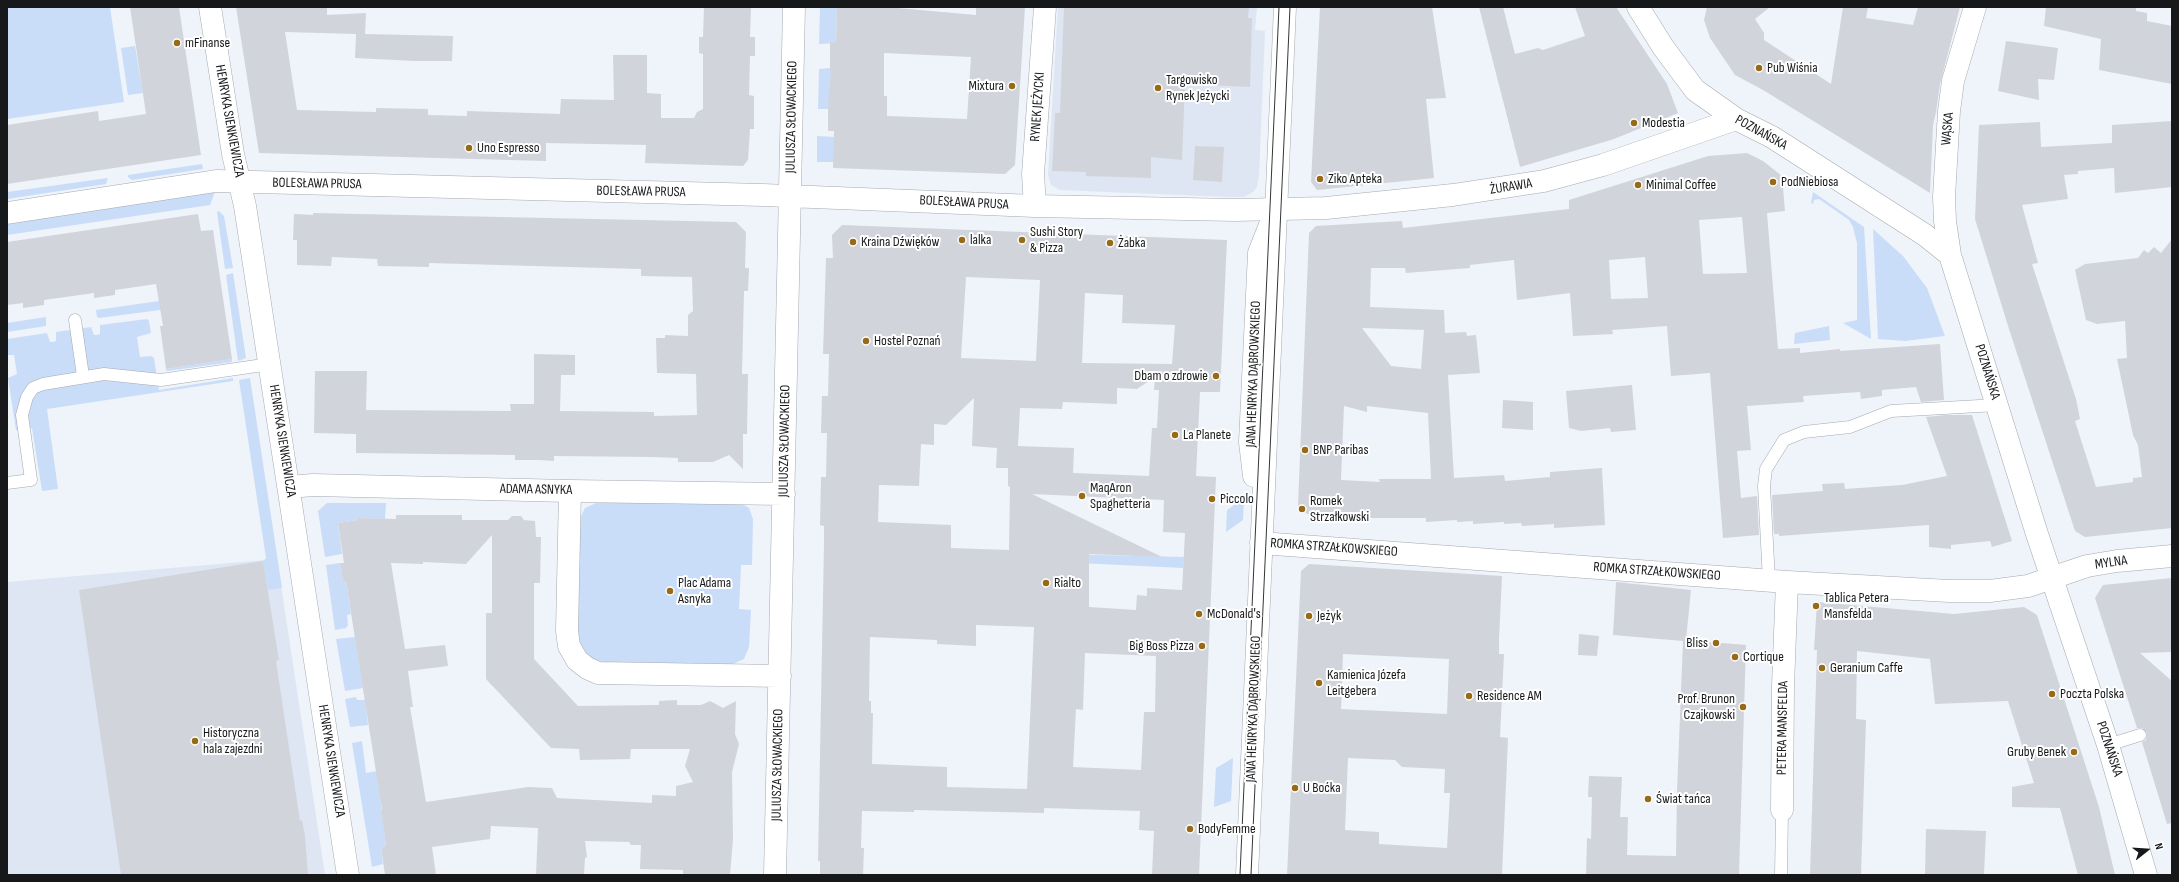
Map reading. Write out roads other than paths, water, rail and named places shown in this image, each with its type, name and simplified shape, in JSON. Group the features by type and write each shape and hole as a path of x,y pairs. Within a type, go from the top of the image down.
{"street":[{"name":"HENRYKA SIENKIEWICZA","path":"210,7 245,206 348,875"},
{"name":"JULIUSZA SŁOWACKIEGO","path":"775,875 794,7"},
{"name":"RYNEK JEŻYCKI","path":"1035,206 1033,174 1045,7"},
{"name":"JANA HENRYKA DĄBROWSKIEGO","path":"1247,875 1285,7"},
{"name":"JANA HENRYKA DĄBROWSKIEGO","path":"1276,209 1292,183 1299,7"},
{"name":"POZNAŃSKA","path":"1638,7 1663,47 1696,90 1736,119 1772,137 1925,235 1950,255 2051,578 2108,745 2146,875"},
{"name":"WĄSKA","path":"1950,255 1945,221 1944,197 1949,112 1953,81 1975,7"},
{"name":"ŻURAWIA","path":"1276,209 1367,204 1522,186 1562,177 1603,165 1736,119"},
{"name":"BOLESŁAWA PRUSA","path":"7,213 216,181 791,196 1035,206 1276,209"},
{"name":"ADAMA ASNYKA","path":"289,487 313,485 784,494"},
{"path":"570,491 566,631 569,646 577,660 587,668 598,673 780,676"},
{"name":"ROMKA STRZAŁKOWSKIEGO","path":"1261,542 1778,581 1949,591 1990,591 2028,586 2051,578"},
{"name":"MYLNA","path":"2051,578 2087,566 2117,561 2172,556"},
{"name":"PETERA MANSFELDA","path":"1778,581 1783,693 1782,810"}],"lane":[{"path":"1276,209 1282,167 1290,7"},
{"path":"75,320 83,376"},
{"path":"7,483 31,480 22,415 27,397 34,388 43,384 83,376 104,374 161,380 270,364"},
{"path":"1778,581 1764,486 1766,469 1784,440 1804,432 1850,427 1891,411 1997,405"},
{"path":"2108,745 2140,735"},
{"name":"PETERA MANSFELDA","path":"1780,875 1782,810"}],"tram line":[{"path":"1240,875 1279,7"},
{"path":"1251,875 1290,7"}],"place":[{"name":"mFinanse","path":"177,43"},
{"name":"Pub Wiśnia","path":"1759,68"},
{"name":"Mixtura","path":"1012,86"},
{"name":"Targowisko Rynek Jeżycki","path":"1158,88"},
{"name":"Modestia","path":"1634,123"},
{"name":"Uno Espresso","path":"469,148"},
{"name":"Ziko Apteka","path":"1320,179"},
{"name":"PodNiebiosa","path":"1773,182"},
{"name":"Minimal Coffee","path":"1638,185"},
{"name":"lalka","path":"962,240"},
{"name":"Sushi Story & Pizza","path":"1022,240"},
{"name":"Kraina Dźwięków","path":"853,242"},
{"name":"Żabka","path":"1110,243"},
{"name":"Hostel Poznań","path":"866,341"},
{"name":"Dbam o zdrowie","path":"1216,376"},
{"name":"La Planete","path":"1175,435"},
{"name":"BNP Paribas","path":"1305,450"},
{"name":"MaqAron Spaghetteria","path":"1082,496"},
{"name":"Piccolo","path":"1212,499"},
{"name":"Romek Strzałkowski","path":"1302,509"},
{"name":"Rialto","path":"1046,583"},
{"name":"Plac Adama Asnyka","path":"670,591"},
{"name":"Tablica Petera Mansfelda","path":"1816,606"},
{"name":"McDonald's","path":"1199,614"},
{"name":"Jeżyk","path":"1309,616"},
{"name":"Bliss","path":"1716,643"},
{"name":"Big Boss Pizza","path":"1202,646"},
{"name":"Cortique","path":"1735,657"},
{"name":"Geranium Caffe","path":"1822,668"},
{"name":"Kamienica Józefa Leitgebera","path":"1319,683"},
{"name":"Poczta Polska","path":"2052,694"},
{"name":"Residence AM","path":"1469,696"},
{"name":"Prof. Brunon Czajkowski","path":"1743,707"},
{"name":"Historyczna hala zajezdni","path":"195,741"},
{"name":"Gruby Benek","path":"2074,752"},
{"name":"U Boćka","path":"1295,788"},
{"name":"Świat tańca","path":"1648,799"},
{"name":"BodyFemme","path":"1190,829"}]}
